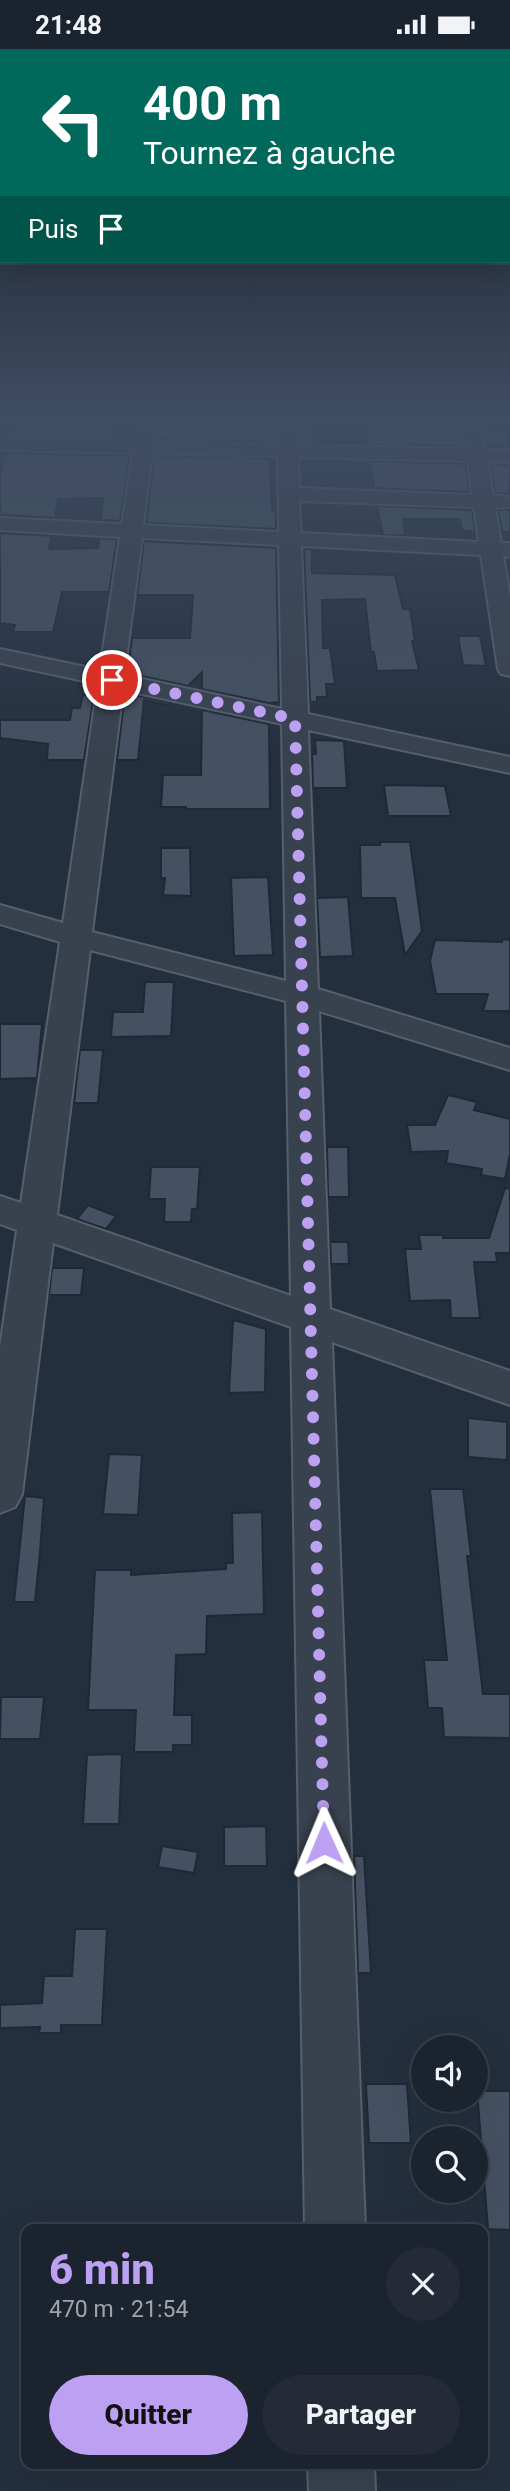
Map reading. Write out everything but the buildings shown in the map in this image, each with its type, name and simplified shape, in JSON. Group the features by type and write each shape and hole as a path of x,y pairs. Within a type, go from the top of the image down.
{"street":[{"path":"0,1494 132,534"},
{"path":"184,534 501,550 510,669"},
{"path":"290,534 335,2224"},
{"path":"0,656 510,765"},
{"path":"0,913 77,937 302,995 510,1059"},
{"path":"0,1210 510,1388"},
{"path":"341,2469 342,2491"}],"route":[{"path":"112,680 295,719 324,1843"}]}
